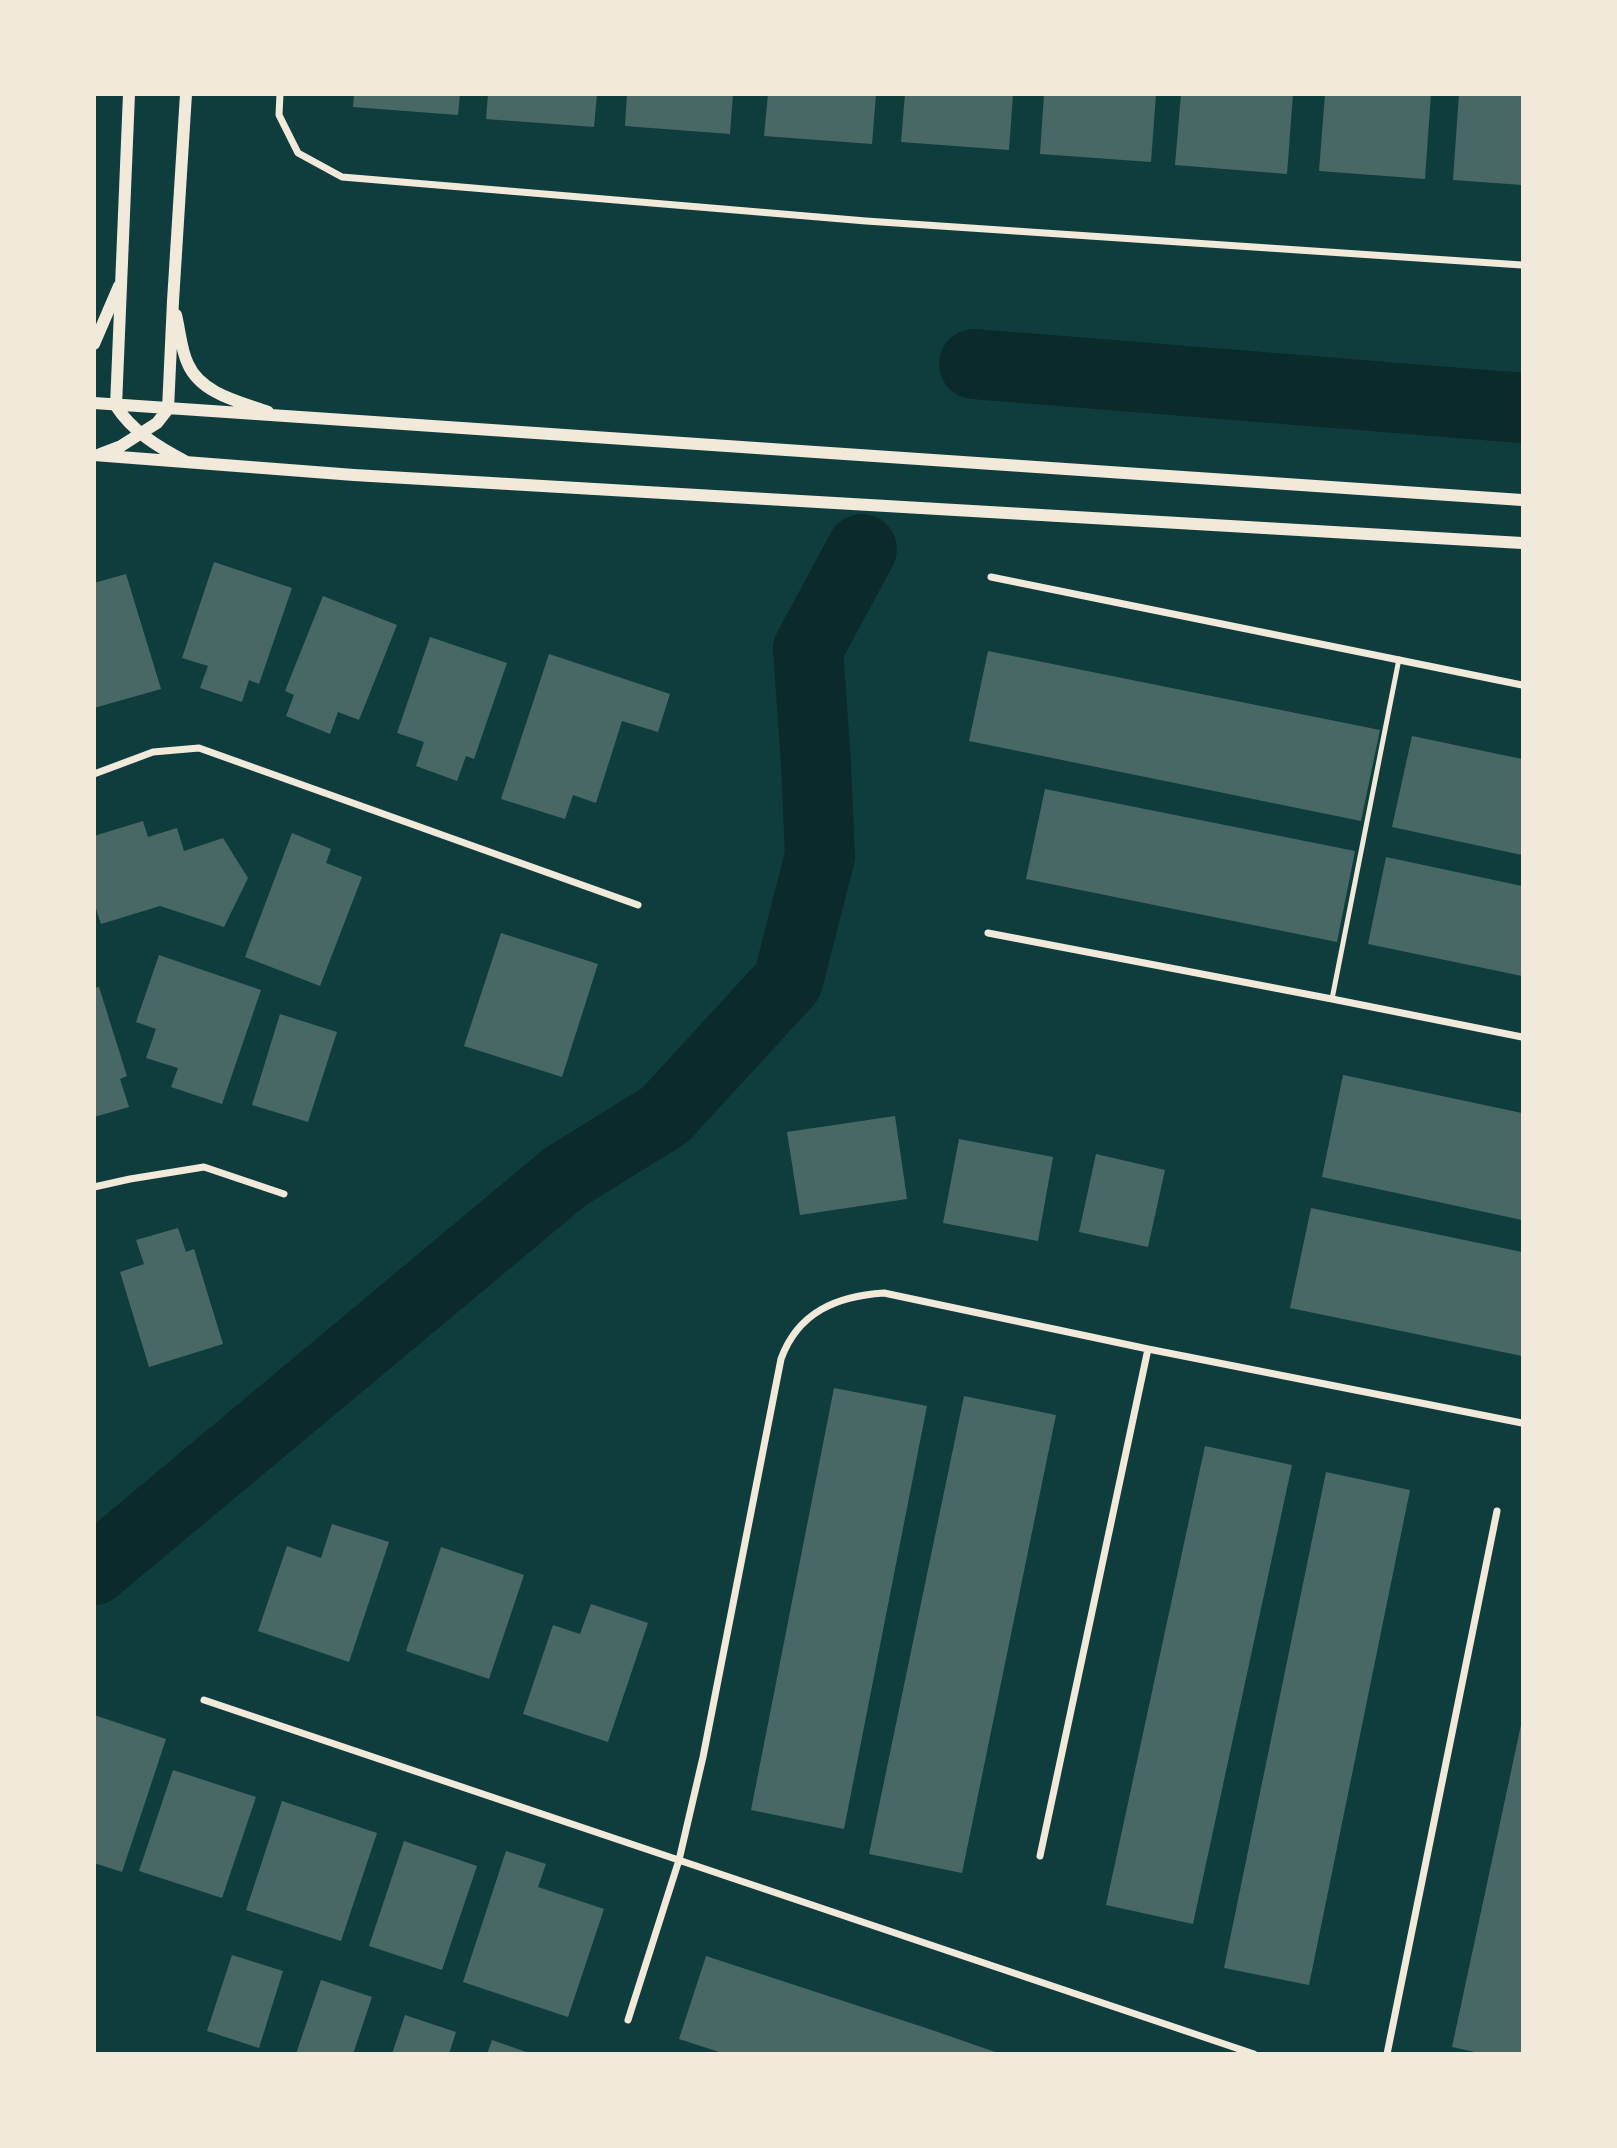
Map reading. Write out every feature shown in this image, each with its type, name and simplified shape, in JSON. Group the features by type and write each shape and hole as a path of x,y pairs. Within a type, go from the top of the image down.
{"street":[{"path":"129,94 116,406 126,421 140,432 161,448 191,464"},
{"path":"95,455 121,446 158,423 168,409 186,94"},
{"path":"280,94 279,116 298,153 342,177 866,221 1522,265"},
{"path":"94,344 122,280"},
{"path":"173,301 188,366 205,385 229,399 281,417"},
{"path":"94,404 1522,500"},
{"path":"95,455 368,476 1522,543"},
{"path":"991,578 1522,685"},
{"path":"94,774 153,752 199,748 638,905"},
{"path":"988,933 1522,1037"},
{"path":"94,1187 130,1178 204,1167 284,1194"},
{"path":"628,2020 679,1860 705,1744 781,1359 786,1344 807,1318 825,1307 853,1297 884,1293 1148,1349 1522,1423"},
{"path":"1040,1856 1148,1349"},
{"path":"1387,2053 1497,1511"},
{"path":"204,1700 1254,2053"}],"lane":[{"path":"1332,999 1399,659"}],"building":[{"path":"354,94 460,94 458,115 353,107"},
{"path":"488,94 597,94 594,127 486,119"},
{"path":"627,94 733,94 730,134 625,126"},
{"path":"768,94 876,94 872,144 764,136"},
{"path":"905,94 1013,94 1009,150 901,142"},
{"path":"1044,94 1156,94 1151,162 1040,154"},
{"path":"1181,94 1293,94 1287,174 1175,165"},
{"path":"1325,94 1431,94 1425,179 1319,171"},
{"path":"1459,94 1522,94 1522,185 1453,180"},
{"path":"214,562 292,588 259,684 249,680 242,702 200,688 208,666 182,658"},
{"path":"126,574 161,689 94,708 94,583"},
{"path":"323,596 397,625 359,720 338,712 330,734 286,716 294,695 285,691"},
{"path":"430,637 507,663 474,759 466,756 457,781 416,766 424,742 397,733"},
{"path":"988,651 1380,730 1361,821 969,741"},
{"path":"549,654 670,694 658,732 622,721 596,803 573,795 565,819 501,799"},
{"path":"1412,736 1522,759 1522,855 1392,827"},
{"path":"1045,789 1355,851 1337,942 1026,879"},
{"path":"143,821 148,837 177,828 184,851 223,838 248,878 224,927 160,906 101,924 94,903 94,836"},
{"path":"292,833 331,849 326,863 362,877 320,986 245,957"},
{"path":"1386,857 1522,886 1522,976 1368,944"},
{"path":"501,933 598,964 562,1077 464,1046"},
{"path":"159,955 261,990 222,1104 171,1087 178,1068 146,1058 156,1029 136,1022"},
{"path":"99,987 127,1076 120,1079 129,1107 94,1117 94,988"},
{"path":"280,1014 337,1032 308,1122 252,1105"},
{"path":"1343,1075 1522,1113 1522,1220 1322,1177"},
{"path":"895,1116 907,1199 800,1215 787,1132"},
{"path":"959,1139 1053,1157 1038,1241 943,1223"},
{"path":"1096,1154 1165,1170 1148,1247 1079,1232"},
{"path":"1311,1208 1522,1252 1522,1356 1290,1308"},
{"path":"178,1228 186,1252 194,1249 223,1344 149,1367 120,1272 144,1264 136,1240"},
{"path":"834,1388 927,1406 844,1829 751,1810"},
{"path":"964,1396 1056,1415 962,1873 869,1854"},
{"path":"1205,1446 1292,1465 1193,1924 1106,1905"},
{"path":"1326,1472 1410,1490 1309,1985 1224,1968"},
{"path":"332,1524 389,1542 349,1662 258,1631 287,1546 321,1558"},
{"path":"441,1547 524,1575 489,1679 406,1651"},
{"path":"591,1604 648,1623 608,1742 523,1714 553,1625 580,1634"},
{"path":"94,1715 166,1739 122,1872 94,1863"},
{"path":"1521,1725 1522,2054 1484,2054 1452,2047"},
{"path":"173,1770 256,1797 222,1898 139,1871"},
{"path":"282,1801 377,1833 341,1941 246,1910"},
{"path":"404,1841 477,1866 442,1970 369,1946"},
{"path":"506,1851 546,1864 538,1887 604,1909 568,2017 463,1982"},
{"path":"232,1955 283,1971 259,2048 207,2031"},
{"path":"706,1956 1001,2054 723,2054 679,2039"},
{"path":"321,1980 372,1997 353,2054 296,2054"},
{"path":"405,2015 456,2032 449,2054 392,2054"},
{"path":"492,2040 529,2053 529,2054 487,2054"}],"waterway":[{"path":"974,364 1522,408"},
{"path":"94,1570 565,1177 665,1115 788,981 820,856 808,649 862,549"}]}
